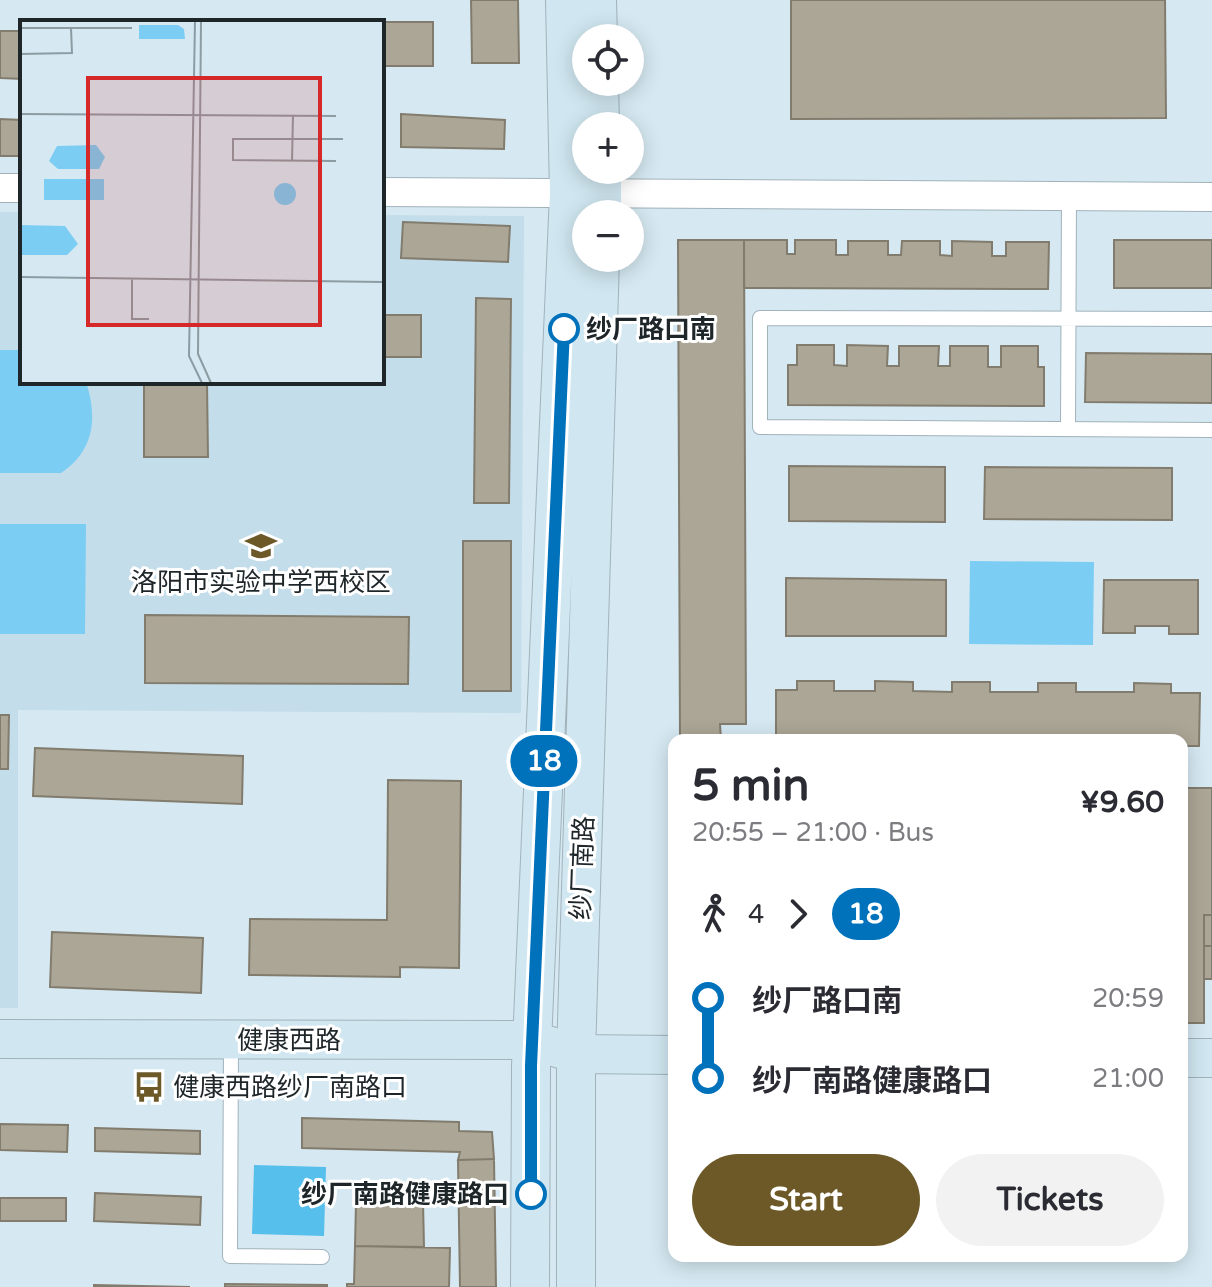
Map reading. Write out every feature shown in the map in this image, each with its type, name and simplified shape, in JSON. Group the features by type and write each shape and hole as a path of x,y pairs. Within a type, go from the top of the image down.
{"main road":[{"name":"纱厂南路","path":"530,1287 532,1053 594,193 565,0"},
{"path":"597,0 598,24"},
{"name":"纱厂南路","path":"576,1287 577,1062 600,272"},
{"name":"健康西路","path":"0,1039 231,1052"},
{"name":"健康西路","path":"0,1060 231,1052 532,1053 577,1062"},
{"path":"577,1062 668,1055"},
{"path":"1188,1058 1212,1058"},
{"path":"577,1062 668,1068"},
{"path":"1188,1065 1212,1065"}],"street":[{"path":"384,192 1212,197"}],"lane":[{"path":"1068,429 1069,196"},
{"path":"1212,319 760,318 760,427 1212,430"},
{"path":"231,1052 230,1256 322,1257"}],"shaded area":[{"name":"洛阳市实验中学西校区","path":"0,212 20,212 20,384 384,384 384,215 524,216 521,713 18,710 18,1008 0,1008"},
{"path":"0,350 20,350 20,384 87,384 92,421 81,455 61,473 0,473"},
{"path":"0,524 86,524 85,634 0,634"},
{"path":"970,561 1094,562 1093,645 969,644"},
{"path":"254,1165 326,1167 324,1236 252,1234"}],"building":[{"path":"471,0 518,0 519,63 472,63"},
{"path":"791,0 1165,0 1166,118 791,119"},
{"path":"384,22 433,22 433,66 384,66"},
{"path":"0,31 20,31 20,79 0,78"},
{"path":"401,114 505,120 504,149 401,147"},
{"path":"0,119 20,120 20,156 0,156"},
{"path":"403,222 510,226 508,262 401,258"},
{"path":"678,240 744,240 746,724 720,724 721,734 680,734"},
{"path":"744,240 787,240 787,254 795,254 795,240 836,240 836,255 848,255 848,241 888,241 888,255 901,255 902,241 940,241 940,255 952,256 952,241 992,242 992,256 1006,256 1006,242 1049,242 1048,289 744,288"},
{"path":"1114,240 1212,240 1212,288 1114,288"},
{"path":"476,298 511,299 509,503 474,503"},
{"path":"384,315 421,315 421,357 384,357"},
{"path":"797,345 834,345 834,365 847,366 847,345 888,346 887,366 899,366 899,346 939,346 938,366 950,366 950,346 988,346 988,367 1001,367 1001,346 1038,346 1038,367 1044,367 1044,406 788,405 788,365 797,365"},
{"path":"1086,353 1212,354 1212,403 1085,402"},
{"path":"144,384 207,384 208,457 144,457"},
{"path":"789,466 945,467 945,522 789,521"},
{"path":"985,467 1172,468 1172,520 984,519"},
{"path":"463,541 511,541 511,691 463,691"},
{"path":"786,578 946,580 946,636 786,636"},
{"path":"1104,580 1198,580 1198,634 1169,634 1169,626 1135,626 1135,633 1103,633"},
{"path":"145,615 409,617 408,684 145,683"},
{"path":"797,681 834,681 834,691 875,691 875,681 913,682 913,691 952,692 952,682 990,682 990,692 1038,692 1038,683 1076,683 1076,692 1134,692 1134,683 1171,684 1171,693 1200,693 1199,746 1188,746 1188,734 776,734 776,690 797,690"},
{"path":"0,715 9,715 8,769 0,769"},
{"path":"35,748 243,756 242,804 33,796"},
{"path":"388,780 461,781 459,968 400,967 400,977 249,975 250,919 387,920"},
{"path":"1188,788 1212,788 1212,915 1204,915 1204,1023 1188,1023"},
{"path":"1204,915 1212,915 1212,946 1204,946"},
{"path":"52,932 203,938 201,993 50,987"},
{"path":"1204,946 1212,946 1212,979 1204,979"},
{"path":"302,1118 459,1122 459,1131 492,1132 494,1159 458,1160 460,1152 302,1148"},
{"path":"0,1124 68,1125 67,1152 0,1150"},
{"path":"95,1128 200,1131 200,1154 95,1151"},
{"path":"494,1159 496,1287 460,1287 458,1160"},
{"path":"95,1193 201,1197 200,1225 94,1221"},
{"path":"0,1198 66,1198 66,1221 0,1221"},
{"path":"423,1201 424,1247 355,1246 356,1203"},
{"path":"355,1246 450,1248 449,1287 347,1287 347,1284 354,1284"},
{"path":"225,1284 327,1285 327,1287 225,1287"},
{"path":"94,1285 190,1287 94,1287"}],"bus line":[{"name":"18","path":"531,1194 531,1066 564,329"}],"place":[{"name":"纱厂路口南","path":"564,329"},
{"name":"洛阳市实验中学西校区","path":"261,546"},
{"name":"健康西路纱厂南路口","path":"149,1087"},
{"name":"纱厂南路健康路口","path":"531,1194"}]}
